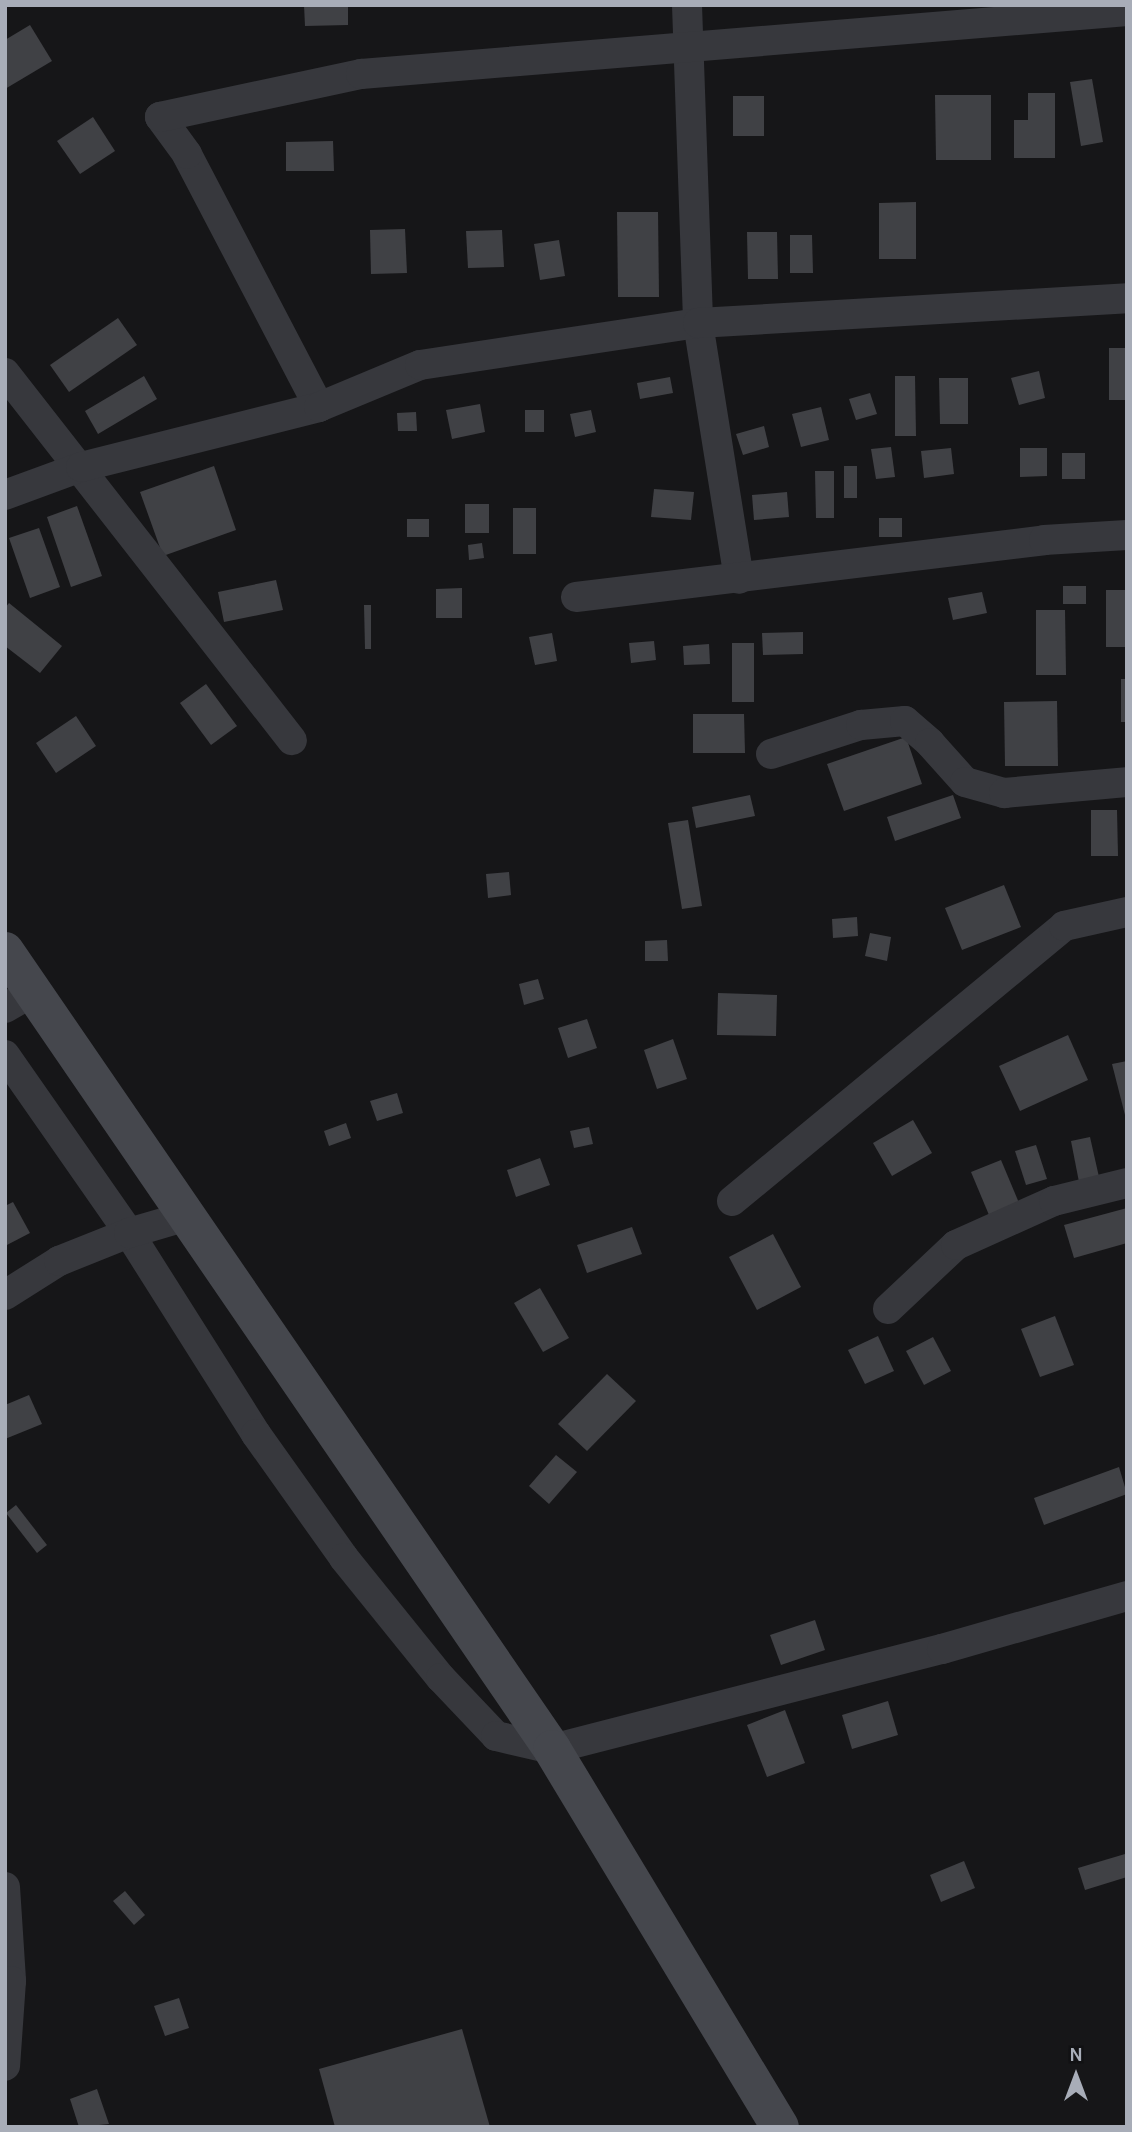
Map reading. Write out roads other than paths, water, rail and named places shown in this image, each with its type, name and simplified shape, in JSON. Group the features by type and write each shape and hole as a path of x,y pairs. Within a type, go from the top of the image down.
{"main road":[{"path":"5,951 19,1000 187,1216 552,1749 780,2127"}],"street":[{"path":"687,5 698,323 739,579"},
{"path":"319,407 187,154 160,117 361,74 1127,11"},
{"path":"5,495 81,467 319,407 420,365 698,323 1127,298"},
{"path":"5,373 292,740"},
{"path":"576,597 1044,540 1127,535"},
{"path":"771,754 861,725 905,721 930,743 965,782 1004,793 1127,782"},
{"path":"732,1201 1064,926 1127,912"},
{"path":"5,1055 129,1233 256,1434 344,1558 441,1678 496,1735 552,1749 942,1649 1127,1596"},
{"path":"888,1309 956,1245 1054,1201 1127,1182"},
{"path":"5,1295 59,1261 129,1233 187,1216"},
{"path":"5,1887 12,1981 5,2066"}]}
